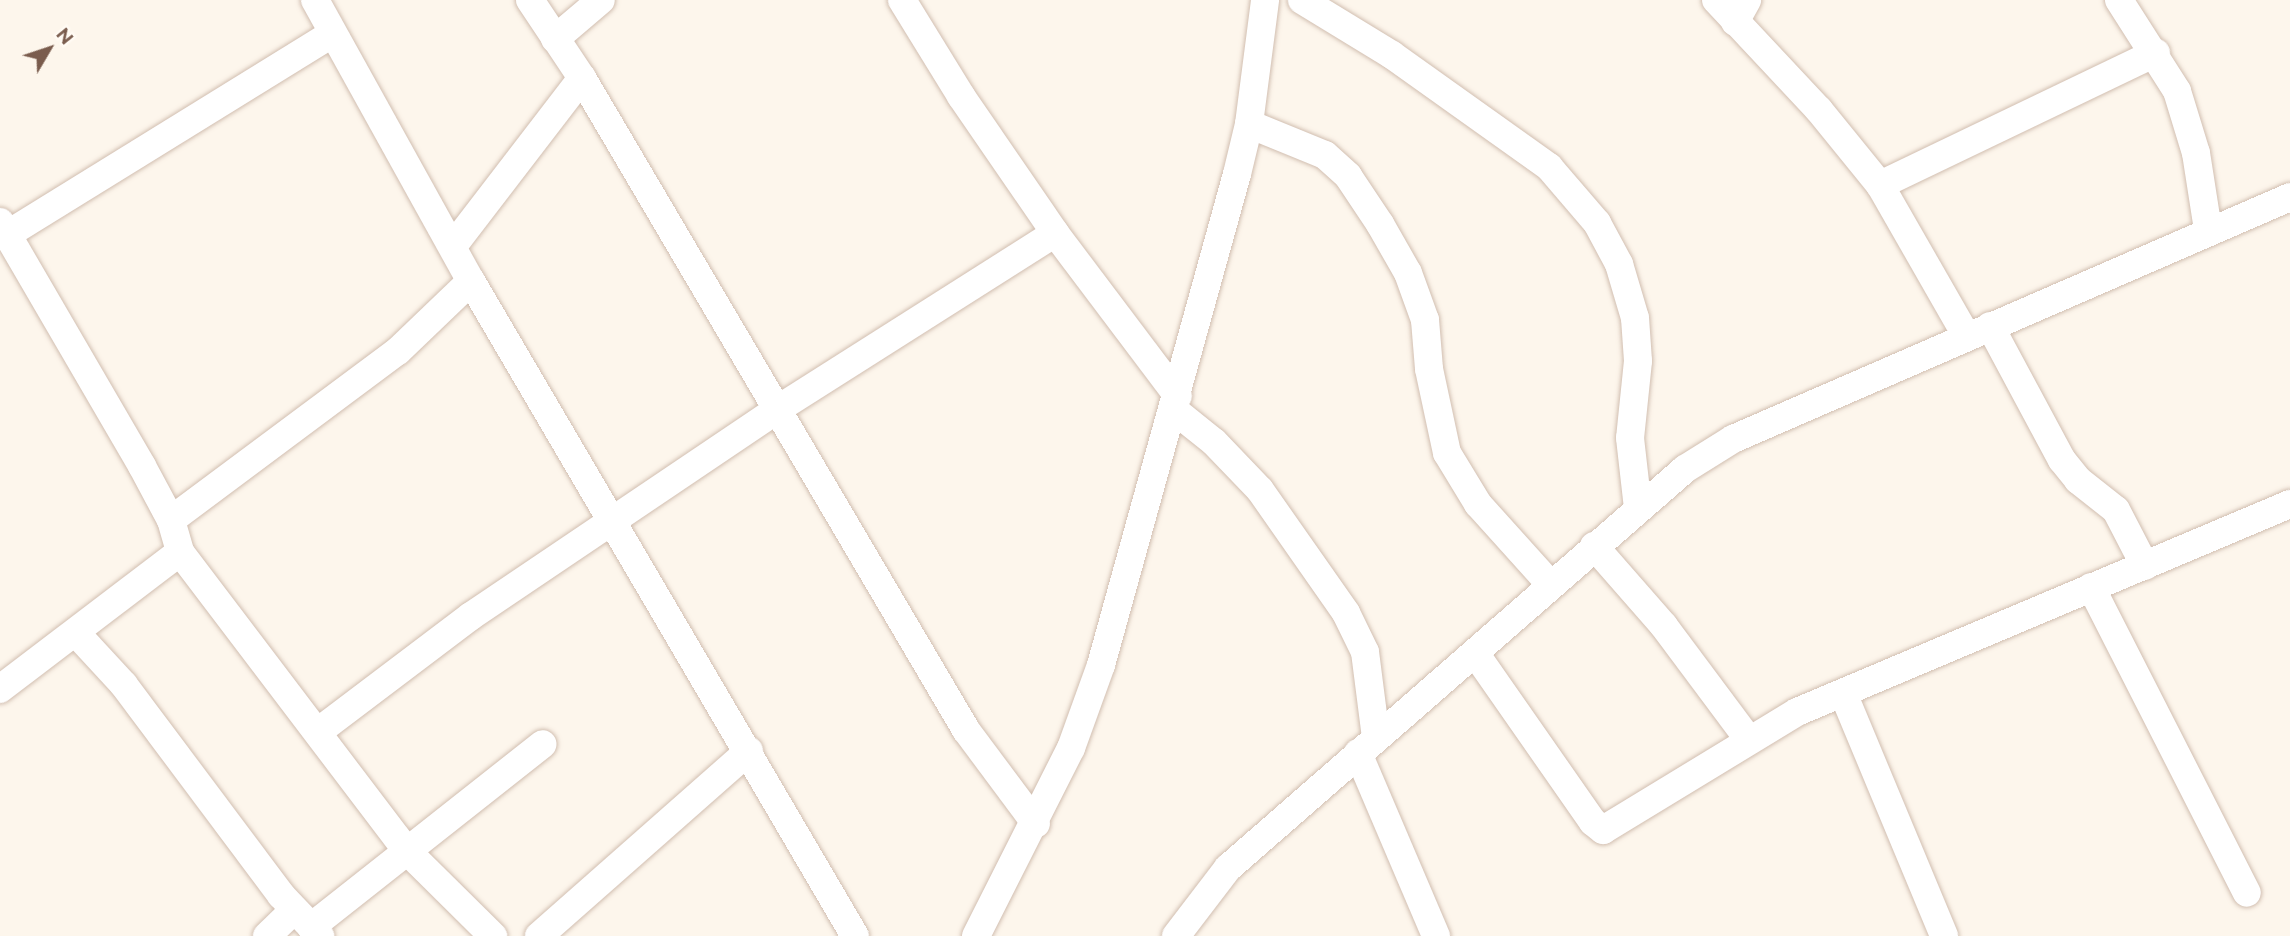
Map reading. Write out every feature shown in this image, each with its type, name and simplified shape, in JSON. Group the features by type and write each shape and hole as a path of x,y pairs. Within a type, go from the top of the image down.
{"street":[{"path":"315,0 471,281 749,751 855,936"},
{"path":"530,0 582,78 966,730 1036,824"},
{"path":"555,39 601,0"},
{"path":"902,0 961,96 1176,403 1260,490 1346,613 1365,652 1367,745 1436,936"},
{"path":"976,936 1036,824 1071,748 1101,665 1176,403 1249,124 1265,0"},
{"path":"1302,0 1474,111 1549,167 1597,223 1619,264 1635,318 1638,361 1630,438 1638,508"},
{"path":"1716,0 1741,11 1880,185 2062,460 2078,480 2116,510 2145,566"},
{"path":"2119,0 2156,53 2177,91 2196,153 2208,230"},
{"path":"332,34 4,228 171,520 180,552 408,852 493,936"},
{"path":"1880,185 2156,53"},
{"path":"453,246 582,78"},
{"path":"1249,124 1325,155 1348,176 1380,224 1408,273 1425,320 1429,369 1447,453 1478,504 1551,585"},
{"path":"1177,936 1228,868 1475,653 1594,545 1685,469 1733,439 2208,230 2290,197"},
{"path":"318,731 471,616 778,408 1055,233"},
{"path":"171,520 398,351 471,281"},
{"path":"1475,653 1592,822 1603,830 1749,740 1843,693 2290,504"},
{"path":"1594,545 1664,626 1749,740"},
{"path":"0,689 77,634 180,552"},
{"path":"2091,587 2247,893"},
{"path":"77,634 124,685 308,924"},
{"path":"1843,693 1944,936"},
{"path":"267,936 308,924 408,852 543,744"},
{"path":"539,936 749,751"}]}
